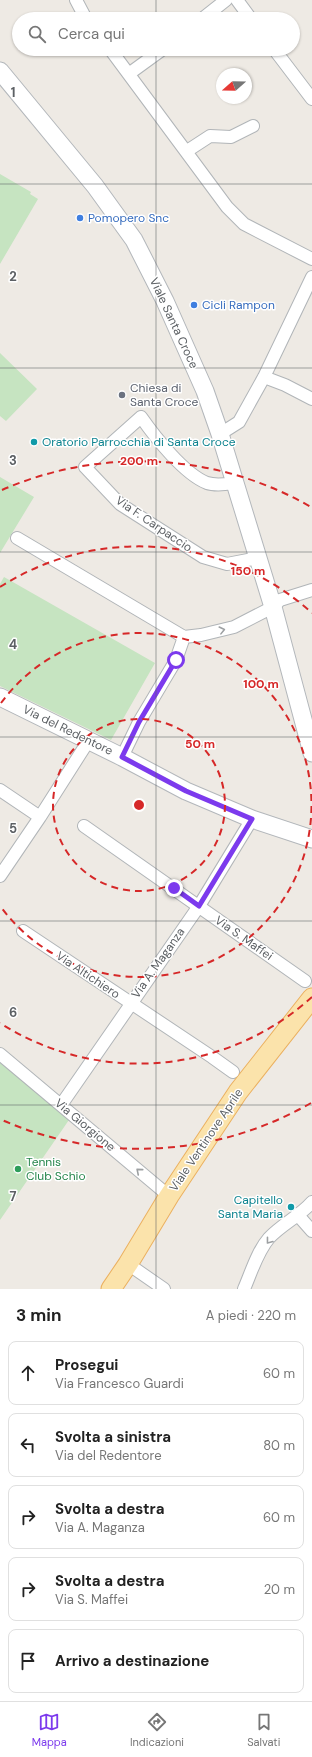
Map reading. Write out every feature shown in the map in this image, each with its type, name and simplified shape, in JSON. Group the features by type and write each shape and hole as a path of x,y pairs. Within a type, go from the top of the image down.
{"main road":[{"name":"Viale Ventinove Aprile","path":"111,1289 134,1268 169,1196 238,1092 312,998"}],"street":[{"path":"76,0 82,12"},
{"path":"211,12 226,0"},
{"path":"237,0 246,12"},
{"path":"116,56 130,73 227,207 244,224 312,259"},
{"path":"130,73 153,56"},
{"path":"279,56 312,99"},
{"name":"Viale Santa Croce","path":"0,71 91,180 134,240 166,301 205,391 220,434 273,607 312,753"},
{"path":"187,152 210,136 231,137 253,126"},
{"path":"220,434 239,422 264,377 312,277"},
{"path":"264,377 285,385 312,399"},
{"name":"Via F. Carpaccio","path":"235,483 207,483 191,472 164,447 141,417 85,467 120,504 203,558 227,564 258,558"},
{"path":"17,538 184,637 201,635 234,627 273,607 280,600 312,590"},
{"path":"122,757 139,722 176,660 184,637"},
{"name":"Via del Redentore","path":"0,697 89,740 186,791 252,819 312,839"},
{"path":"0,876 89,740"},
{"path":"0,790 40,817"},
{"name":"Via A. Maganza","path":"61,1105 130,1003 199,906 252,819"},
{"name":"Via S. Maffei","path":"84,826 305,981"},
{"name":"Via Altichiero","path":"22,931 233,1072"},
{"name":"Via Giorgione","path":"0,1054 169,1196"},
{"path":"244,1289 258,1256 269,1239 297,1214 306,1209 312,1202"},
{"path":"297,1214 312,1231"},
{"path":"134,1268 164,1289"}],"green space":[{"path":"0,174 31,192 30,194 38,199 0,264"},
{"path":"0,353 37,389 6,421 0,416"},
{"path":"0,477 34,497 0,553"},
{"path":"4,577 155,663 111,740 0,686 0,584"},
{"name":"Tennis Club Schio","path":"0,1062 71,1117 0,1220"}],"place":[{"name":"Pomopero Snc","path":"80,218"},
{"name":"Cicli Rampon","path":"194,305"},
{"name":"Chiesa di Santa Croce","path":"122,395"},
{"name":"Oratorio Parrocchia di Santa Croce","path":"34,442"},
{"name":"Tennis Club Schio","path":"18,1169"},
{"name":"Capitello Santa Maria","path":"291,1207"}],"route":[{"path":"174,888 199,906 252,819 186,791 122,757 139,722 176,660"}]}
